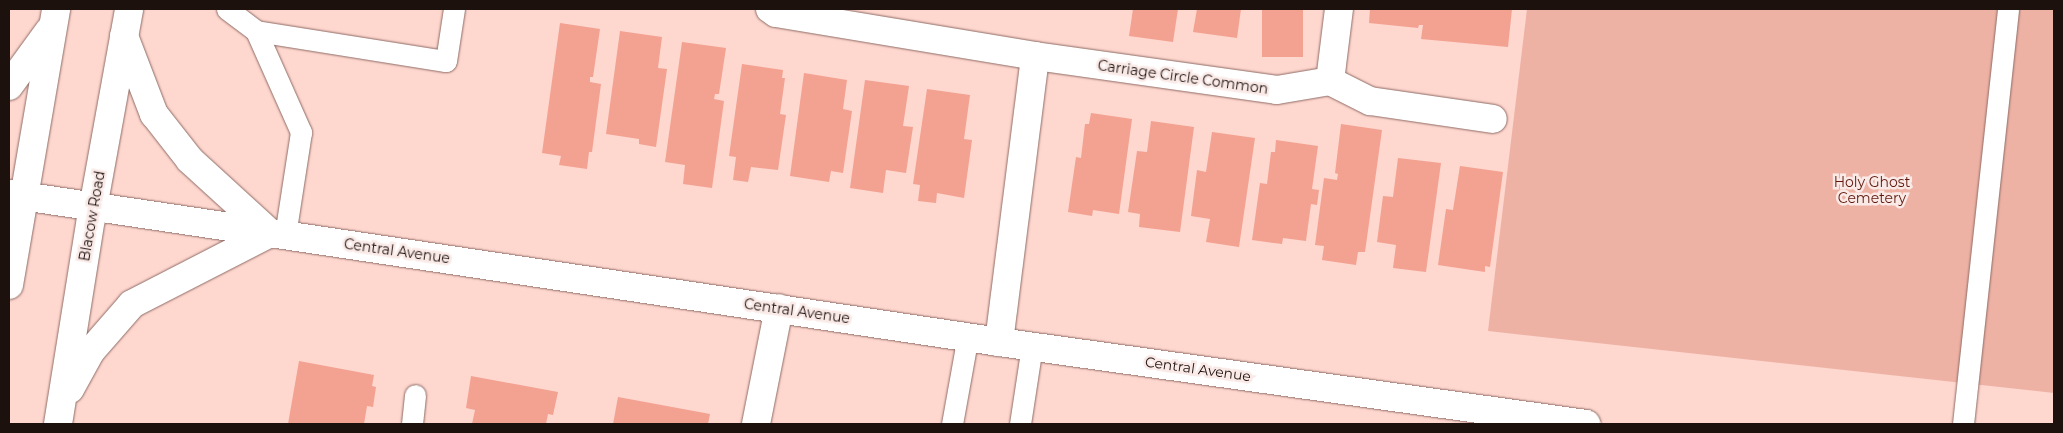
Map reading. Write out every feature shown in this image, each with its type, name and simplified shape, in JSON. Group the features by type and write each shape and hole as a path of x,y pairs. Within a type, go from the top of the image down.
{"main road":[{"name":"Blacow Road","path":"59,415 92,208 129,9"},
{"name":"Carriage Circle Common","path":"770,9 776,13 1035,56 1276,90 1330,81"},
{"path":"1339,9 1330,81 1370,101 1493,119"},
{"path":"9,86 54,17"},
{"path":"9,285 16,196 54,17"},
{"path":"59,415 91,352 132,304 278,234 190,160 154,114 124,36"},
{"path":"999,342 1035,56"},
{"name":"Central Avenue","path":"16,196 968,335 999,342 1580,424"},
{"path":"756,424 778,308"}],"lane":[{"path":"227,9 256,31 446,61 454,9"},
{"path":"1963,424 2008,9"},
{"path":"256,31 301,132 278,234"},
{"path":"952,424 968,335"},
{"path":"1020,424 1032,346"},
{"path":"412,424 415,395"}],"green space":[{"name":"Holy Ghost Cemetery","path":"1527,9 2054,9 2054,393 1488,331"}],"building":[{"path":"1133,9 1178,9 1173,42 1129,36"},
{"path":"1197,9 1241,9 1237,38 1193,32"},
{"path":"1262,9 1303,9 1303,57 1262,57"},
{"path":"1370,9 1512,9 1508,47 1421,39 1423,25 1419,25 1418,28 1369,23"},
{"path":"560,23 600,29 593,77 590,77 590,82 601,84 592,152 589,152 587,169 559,165 561,156 542,153"},
{"path":"620,31 662,37 658,68 667,69 656,147 639,144 639,139 606,134"},
{"path":"682,42 726,48 719,94 715,94 714,99 724,101 712,188 683,184 685,165 665,162"},
{"path":"742,64 783,70 782,78 785,78 780,114 786,115 778,170 751,167 748,182 733,180 736,157 729,156"},
{"path":"804,73 847,80 843,109 852,111 843,173 831,171 829,182 790,176"},
{"path":"865,80 909,86 903,126 913,127 906,173 886,170 883,193 850,188"},
{"path":"927,89 970,95 964,139 972,140 964,198 937,193 936,203 918,201 920,185 913,184"},
{"path":"1091,113 1132,119 1119,214 1093,210 1092,216 1068,212 1076,157 1081,158 1085,124 1089,124"},
{"path":"1151,121 1194,127 1180,232 1139,227 1140,214 1128,212 1137,151 1147,152"},
{"path":"1341,124 1382,130 1365,252 1358,252 1356,265 1322,260 1324,246 1315,245 1324,178 1337,180 1338,174 1335,173"},
{"path":"1212,132 1255,138 1239,247 1206,242 1210,219 1191,216 1197,170 1206,172"},
{"path":"1276,140 1318,146 1312,189 1319,190 1317,205 1311,204 1306,241 1283,238 1282,244 1252,240 1260,183 1267,184 1271,152 1275,152"},
{"path":"1398,158 1441,163 1426,272 1393,268 1396,245 1377,242 1383,196 1393,197"},
{"path":"1460,166 1503,172 1490,267 1485,266 1485,272 1438,265 1446,209 1453,210"},
{"path":"299,361 374,375 372,386 376,387 373,407 367,406 364,424 288,424"},
{"path":"471,376 558,392 553,415 548,414 546,424 472,424 475,410 466,408"},
{"path":"618,397 710,414 708,424 613,424"}]}
